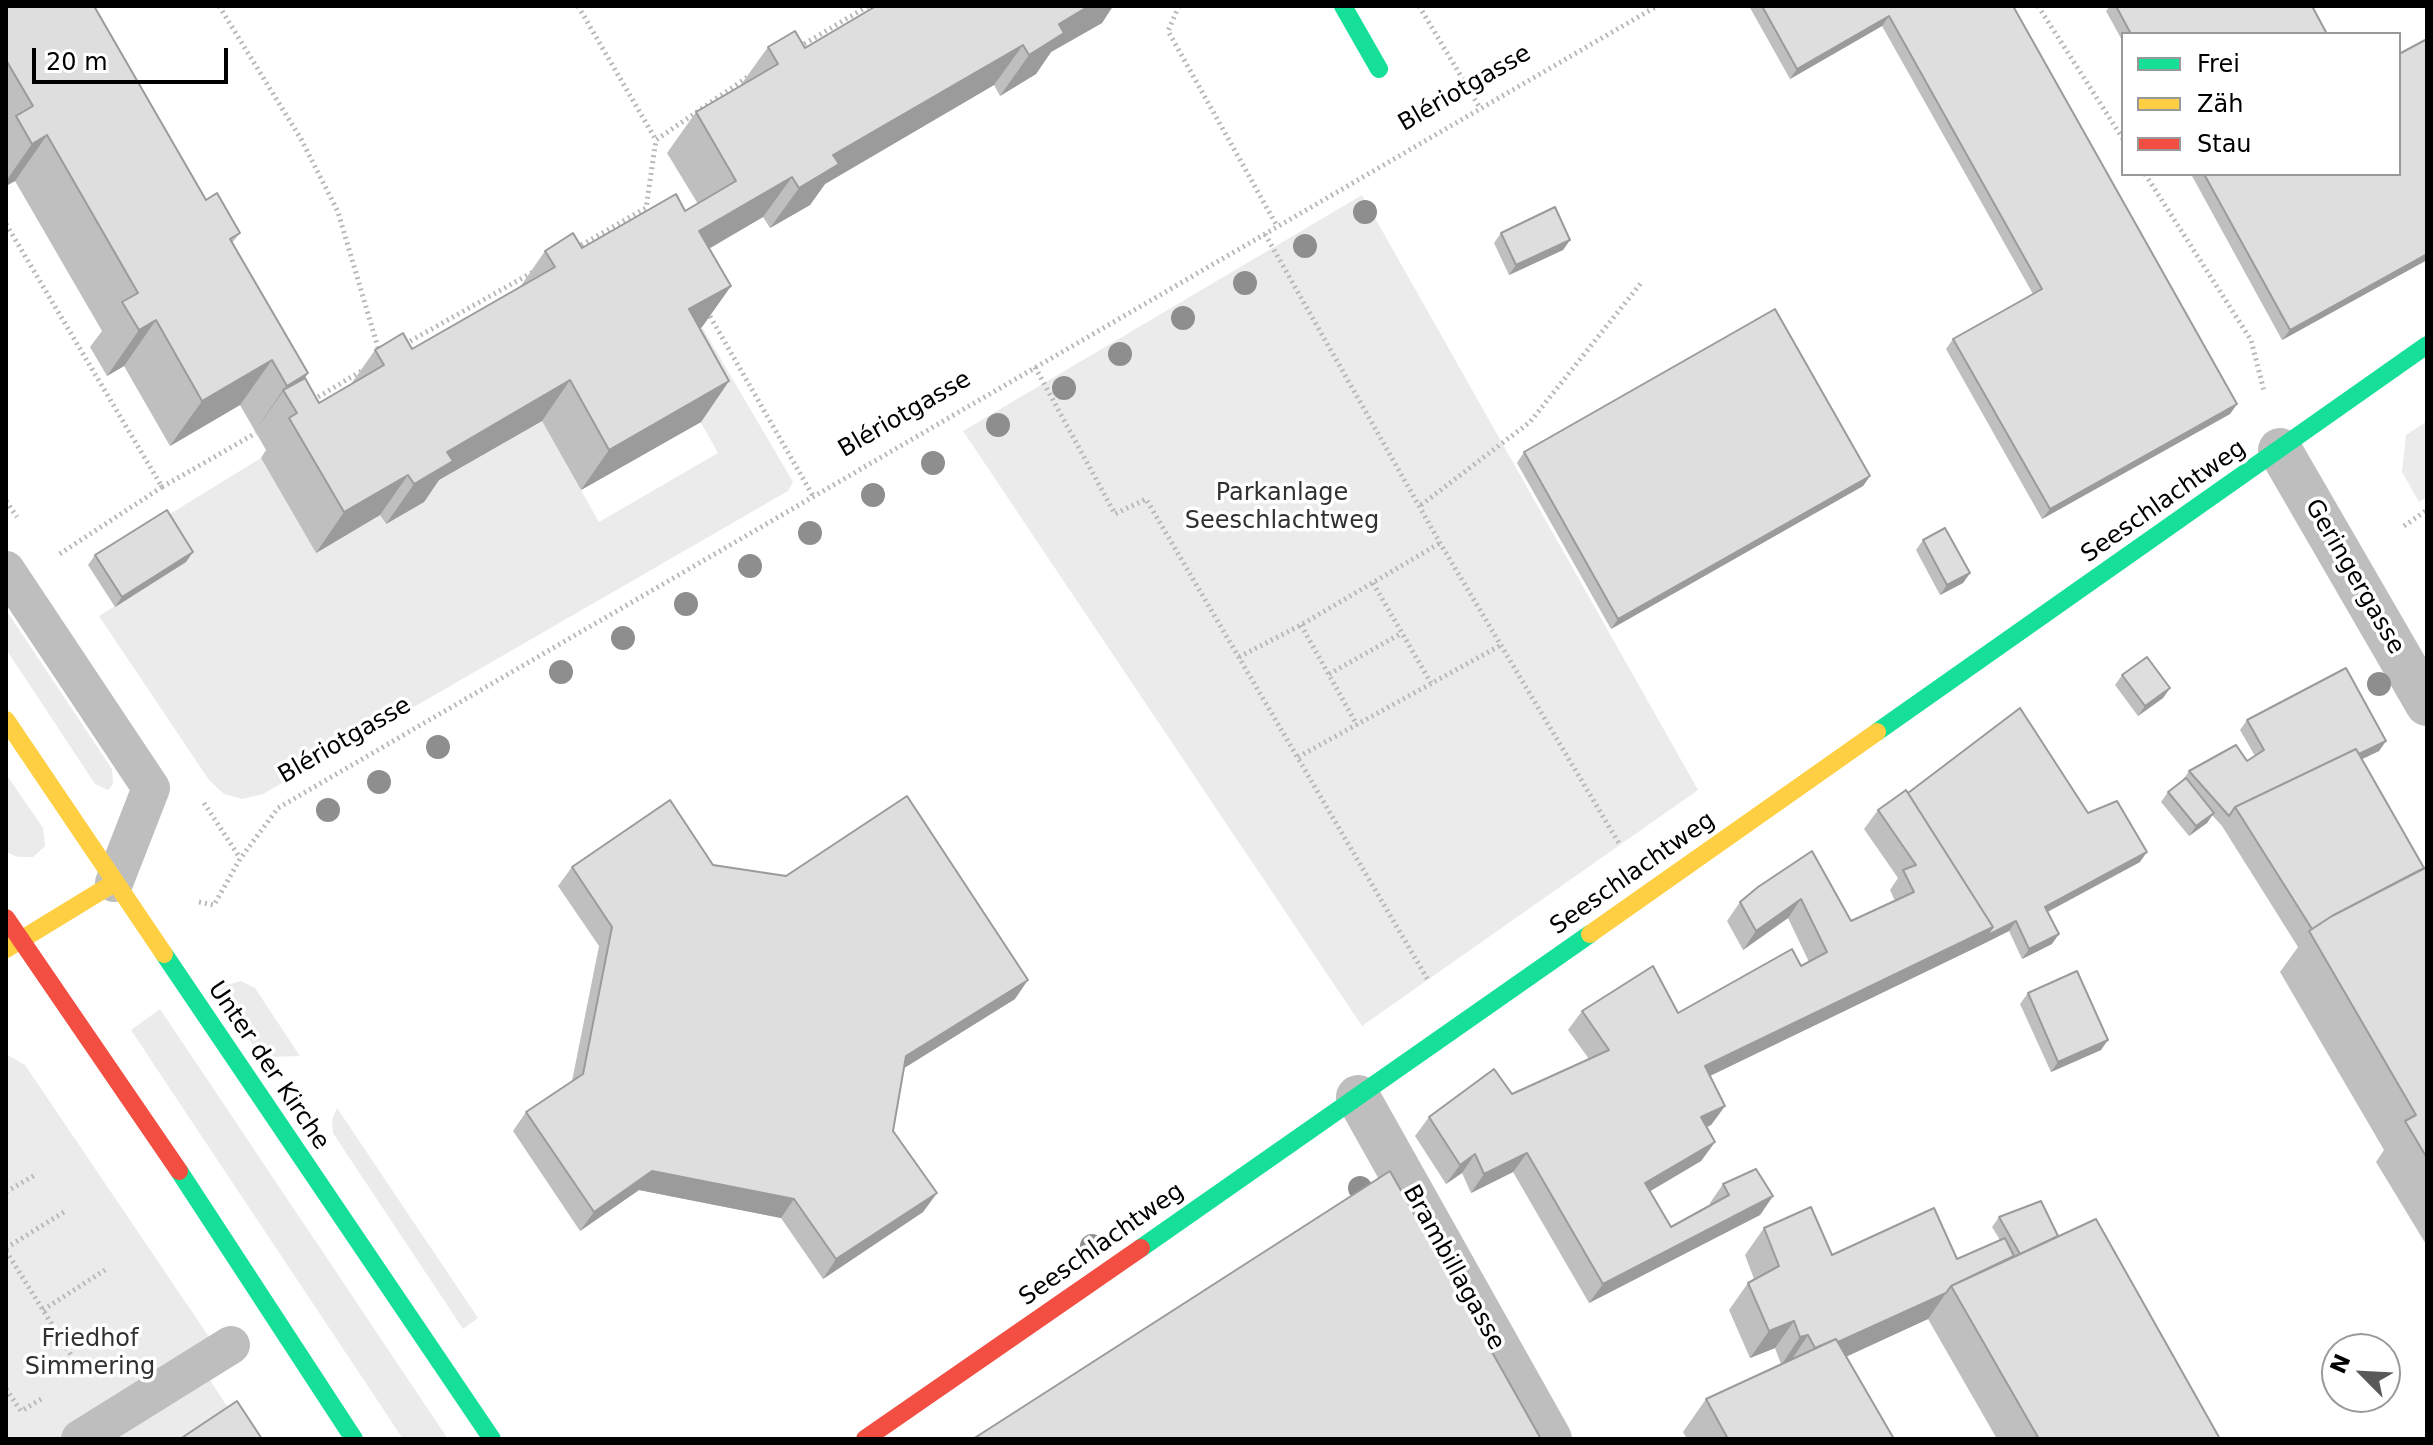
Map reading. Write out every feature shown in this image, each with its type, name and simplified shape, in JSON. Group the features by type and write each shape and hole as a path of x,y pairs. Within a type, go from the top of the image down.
{"street":[{"path":"1343,6 1379,69"},
{"name":"Seeschlachtweg","path":"865,1439 1358,1097 2427,345"},
{"name":"Geringergasse","path":"2280,450 2427,704"},
{"name":"Unter der Kirche","path":"6,720 492,1439"},
{"path":"14,945 114,883"},
{"path":"6,918 14,945 183,1177 354,1439"},
{"name":"Brambillagasse","path":"1358,1097 1550,1439"}],"lane":[{"path":"6,570 151,788 114,883"},
{"path":"80,1439 231,1345"}],"path":[{"path":"219,6 301,139 338,212 381,359"},
{"path":"578,6 656,140 646,208 654,220"},
{"path":"786,54 868,6"},
{"path":"1179,6 1168,31 1277,226"},
{"path":"1419,6 1480,108"},
{"name":"Blériotgasse","path":"214,905 240,859 278,808 1657,6"},
{"path":"2038,6 2121,136"},
{"path":"656,140 759,70"},
{"path":"2146,176 2251,340 2267,400"},
{"path":"564,254 646,208"},
{"path":"6,224 162,487"},
{"path":"1265,234 1440,543 1625,854"},
{"path":"401,347 537,270"},
{"path":"1421,505 1530,422 1641,283"},
{"path":"704,306 813,496"},
{"path":"304,406 368,366"},
{"path":"1035,367 1115,514 1146,499 1431,985"},
{"path":"47,562 162,487 256,433"},
{"path":"2404,526 2427,510"},
{"path":"1239,657 1301,625 1440,543"},
{"path":"1373,583 1431,683"},
{"path":"1301,625 1357,725"},
{"path":"1329,674 1402,633"},
{"path":"1298,757 1501,645"},
{"path":"6,1192 35,1175"},
{"path":"64,1212 6,1249 112,1420"},
{"path":"43,1310 105,1270"},
{"path":"71,1381 83,1374"},
{"path":"6,1389 21,1411 46,1396"}],"green space":[{"name":"Parkanlage Seeschlachtweg","path":"1362,195 1698,790 1362,1026 963,431"},
{"path":"702,327 793,482 788,491 263,794 242,799 224,794 209,780 99,616 186,562 160,520 261,458 316,552 380,515 385,524 419,492 542,421 599,522 718,453 660,350"},
{"path":"2427,421 2427,497 2419,502 2402,472 2406,435"},
{"path":"6,610 112,769 113,784 108,790 95,784 6,649"},
{"path":"6,774 43,828 45,846 33,857 18,857 6,852"},
{"path":"241,981 255,988 300,1056 267,1057 256,1050 216,988"},
{"path":"160,1009 448,1439 403,1439 131,1030"},
{"name":"Friedhof Simmering","path":"6,1054 25,1065 209,1337 190,1349 248,1439 6,1439"},
{"path":"337,1108 478,1318 463,1329 333,1133 332,1120"}],"building":[{"path":"6,6 94,6 206,200 217,193 240,233 230,239 308,373 287,386 272,360 202,401 156,320 139,330 122,302 138,293 47,135 32,144 16,116 33,106 6,60"},
{"path":"876,6 1089,6 1059,24 1064,33 1029,55 1023,45 833,155 839,164 799,188 792,177 699,231 731,286 689,309 729,381 609,450 570,380 447,452 453,461 414,484 408,475 344,512 289,418 297,413 283,390 305,378 319,403 384,365 375,350 403,333 412,349 555,267 545,251 573,233 582,248 676,194 685,211 736,181 696,112 778,64 768,47 795,31 805,48"},
{"path":"1762,6 2013,6 2237,404 2050,509 1953,339 2042,289 1889,16 1797,69"},
{"path":"2116,6 2312,6 2326,32 2130,32"},
{"path":"2427,39 2427,254 2290,330 2205,176 2401,176 2401,53"},
{"path":"1555,207 1570,240 1516,265 1501,233"},
{"path":"1775,309 1870,476 1618,619 1524,452"},
{"path":"167,510 193,552 122,597 95,555"},
{"path":"1945,528 1970,573 1947,585 1923,540"},
{"path":"2147,657 2170,688 2145,706 2122,675"},
{"path":"2346,668 2386,741 2359,754 2356,749 2235,807 2229,816 2189,771 2236,745 2247,761 2264,750 2247,720"},
{"path":"2020,708 2088,813 2117,801 2147,852 2045,907 2059,934 2029,949 2016,921 1986,936 1993,927 1908,793"},
{"path":"2356,749 2424,868 2312,929 2235,807"},
{"path":"2186,778 2214,813 2196,826 2168,792"},
{"path":"1906,790 1993,927 1705,1066 1725,1106 1701,1117 1715,1142 1645,1183 1671,1227 1729,1195 1723,1184 1756,1169 1773,1196 1603,1284 1527,1153 1484,1174 1475,1154 1460,1165 1429,1117 1494,1069 1512,1094 1609,1050 1582,1011 1653,966 1678,1013 1792,949 1801,966 1827,952 1801,899 1756,931 1740,902 1812,851 1851,921 1914,892 1903,870 1916,865 1878,810"},
{"path":"907,796 1028,980 906,1056 893,1131 937,1193 836,1259 794,1199 652,1171 594,1212 526,1112 583,1074 612,927 572,867 670,800 713,865 786,876"},
{"path":"2427,867 2427,1158 2405,1121 2416,1115 2309,931"},
{"path":"2077,971 2108,1040 2058,1062 2028,993"},
{"path":"1390,1171 1541,1439 973,1439"},
{"path":"2041,1201 2058,1236 2020,1254 1999,1217"},
{"path":"1811,1207 1832,1255 1934,1208 1957,1259 2005,1238 2014,1256 1951,1286 1946,1293 1838,1342 1836,1339 1815,1348 1808,1335 1800,1337 1794,1321 1769,1331 1748,1283 1779,1266 1764,1228"},
{"path":"2096,1219 2220,1439 2039,1439 1951,1286"},
{"path":"1836,1339 1894,1439 1728,1439 1706,1399"},
{"path":"237,1401 262,1439 180,1439"}],"traffic: fast":[{"path":"1343,6 1379,69"},
{"path":"1877,732 2427,345"},
{"path":"1141,1248 1590,934"},
{"path":"164,954 492,1439"},
{"path":"179,1171 354,1439"}],"traffic: slow":[{"path":"6,720 164,954"},
{"path":"1590,934 1877,732"},
{"path":"6,949 114,883"}],"traffic: jam":[{"path":"6,918 179,1171"},
{"path":"865,1439 1141,1248"}]}
